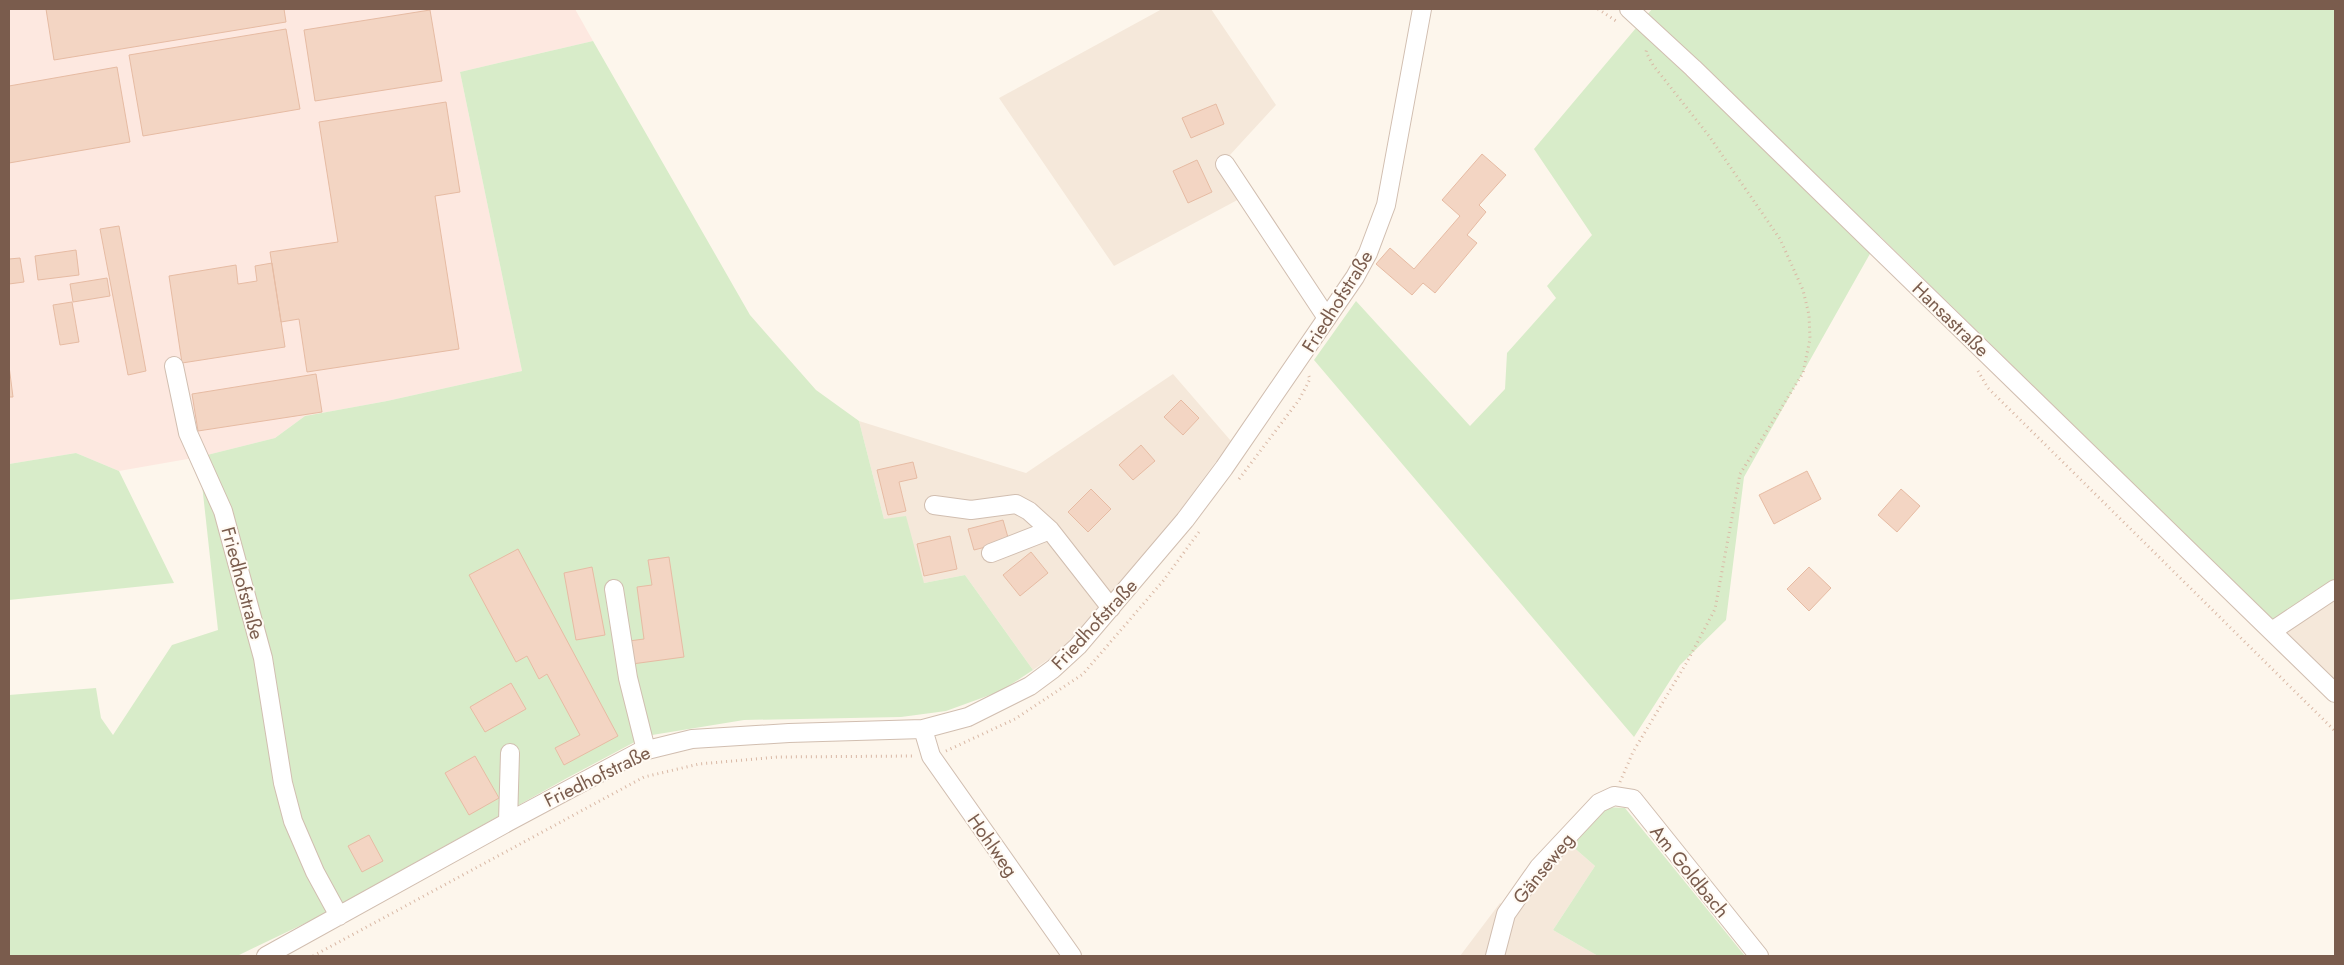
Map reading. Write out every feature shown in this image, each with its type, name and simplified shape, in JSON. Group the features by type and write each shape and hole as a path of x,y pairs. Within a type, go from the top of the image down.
{"street":[{"name":"Friedhofstraße","path":"266,956 620,761 646,750 692,739 923,729 968,717 1030,686 1053,669 1078,646 1148,565 1224,468 1355,277 1380,226 1422,9"},
{"name":"Hansastraße","path":"1628,9 1700,75 2335,693"},
{"path":"1225,164 1327,318"},
{"name":"Friedhofstraße","path":"174,366 188,434 223,511 263,658 283,783 293,822 315,872 339,916"},
{"path":"934,505 971,510 1016,504 1029,511 1050,530 1111,608"},
{"path":"991,553 1050,530"},
{"path":"614,589 628,678 646,750"},
{"path":"2272,631 2335,589"},
{"name":"Hohlweg","path":"923,729 931,756 1072,956"},
{"path":"508,822 510,753"},
{"name":"Gänseweg","path":"1495,956 1506,914 1539,867 1599,802 1614,796"},
{"name":"Am Goldbach","path":"1614,796 1632,799 1759,956"}],"path":[{"path":"1614,796 1633,752 1687,662 1715,609 1740,474 1803,373 1810,339 1803,290 1780,239 1709,136 1653,65 1646,52 1648,46 1655,52"},
{"path":"1974,363 1982,380 1995,395 2335,731"},
{"path":"313,956 644,777 699,764 778,757 931,756"}],"shaded area":[{"path":"9,9 575,9 593,41 460,72 522,371 387,401 305,416 275,438 199,457 119,471 76,453 9,464"},
{"path":"1162,9 1211,9 1276,105 1229,156 1243,197 1114,266 999,98"},
{"path":"1173,374 1231,441 1164,532 1059,652 1033,670 965,575 924,583 884,519 859,421 1026,473"},
{"path":"2335,581 2335,682 2273,620"},
{"path":"1571,845 1595,866 1553,930 1598,956 1460,956 1500,903 1516,915"}],"green space":[{"path":"1652,9 2335,9 2335,581 2273,620 1880,236 1744,477 1726,620 1680,665 1634,737 1314,360 1356,301 1470,426 1505,389 1507,353 1556,298 1547,286 1592,235 1534,149"},
{"path":"593,41 750,315 816,390 859,421 884,519 906,516 924,583 965,575 1033,670 1001,691 946,711 901,717 744,720 646,736 314,919 237,956 9,956 9,695 96,688 101,718 113,735 172,645 218,630 199,457 275,438 305,416 387,401 522,371 460,72"},
{"path":"76,453 119,471 174,583 9,600 9,464"},
{"path":"1606,807 1625,808 1745,956 1598,956 1553,930 1595,866 1571,845"}],"building":[{"path":"46,9 284,9 286,22 54,60"},
{"path":"430,10 442,81 315,101 304,30"},
{"path":"286,29 300,109 143,136 129,55"},
{"path":"117,67 130,142 9,163 9,86"},
{"path":"446,102 460,192 435,196 459,349 307,372 299,319 281,322 270,252 338,242 319,122"},
{"path":"1216,104 1224,124 1191,138 1182,118"},
{"path":"1482,154 1506,175 1479,205 1486,212 1467,235 1477,243 1435,293 1423,283 1412,295 1376,264 1390,248 1414,269 1460,216 1442,200"},
{"path":"1197,160 1212,192 1188,203 1173,171"},
{"path":"119,226 146,371 128,375 100,229"},
{"path":"76,250 79,275 38,280 35,256"},
{"path":"20,258 24,282 9,284 9,259"},
{"path":"272,263 285,347 182,363 169,276 236,265 238,284 257,281 255,266"},
{"path":"107,278 110,296 73,302 70,284"},
{"path":"72,302 79,342 60,345 53,305"},
{"path":"9,366 13,397 9,397"},
{"path":"316,374 322,412 198,431 192,394"},
{"path":"1181,400 1199,418 1183,435 1164,417"},
{"path":"1141,445 1155,461 1133,480 1119,465"},
{"path":"913,462 917,478 899,482 906,511 888,515 877,470"},
{"path":"1807,471 1821,499 1774,524 1759,495"},
{"path":"1091,489 1111,509 1088,532 1068,512"},
{"path":"1901,489 1920,506 1897,532 1878,515"},
{"path":"1003,520 1009,541 974,550 968,529"},
{"path":"950,536 957,569 924,576 917,544"},
{"path":"518,549 618,736 564,765 555,748 580,735 547,674 539,679 527,656 516,662 469,575"},
{"path":"1031,552 1048,573 1020,596 1003,575"},
{"path":"669,557 684,657 632,664 629,641 644,639 637,587 652,585 648,560"},
{"path":"592,567 605,635 576,640 564,573"},
{"path":"1809,567 1831,588 1809,611 1787,589"},
{"path":"511,683 526,709 485,732 470,707"},
{"path":"475,756 499,798 469,815 445,773"},
{"path":"369,835 383,861 362,872 348,846"}]}
